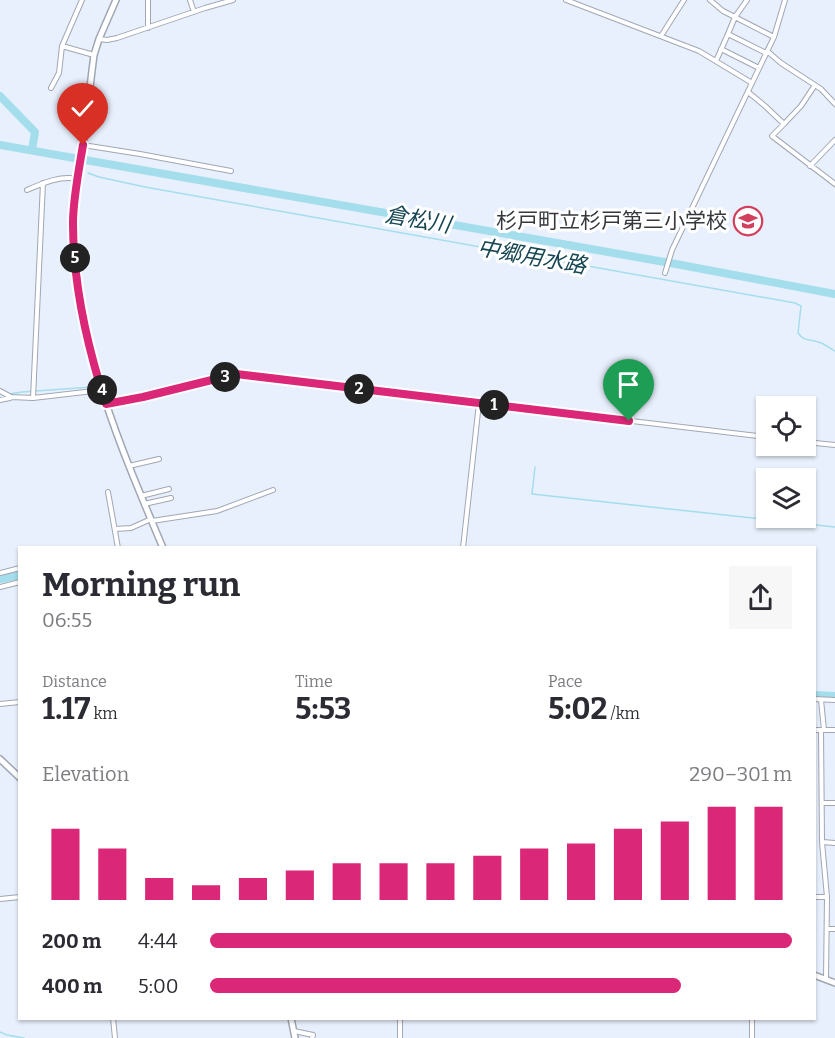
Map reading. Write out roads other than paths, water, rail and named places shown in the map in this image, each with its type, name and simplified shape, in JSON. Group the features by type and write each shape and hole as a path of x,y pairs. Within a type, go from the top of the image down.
{"main road":[{"path":"116,0 94,55 73,222 76,268 88,343 106,404 162,546"},
{"path":"0,759 18,776"},
{"path":"816,976 835,983"},
{"path":"291,1020 294,1035"}],"street":[{"path":"51,88 59,74 62,46 81,0"},
{"path":"148,0 148,28"},
{"path":"190,0 194,12"},
{"path":"99,39 117,38 233,0"},
{"path":"566,0 699,51 752,83"},
{"path":"584,7 589,0"},
{"path":"661,36 683,0"},
{"path":"710,0 723,11 774,37"},
{"path":"716,61 735,17 747,0"},
{"path":"665,273 671,254 774,37 785,0"},
{"path":"728,34 766,52 815,85 835,104"},
{"path":"62,46 94,55"},
{"path":"721,49 759,68"},
{"path":"815,85 801,106 772,136 835,184"},
{"path":"748,92 784,124"},
{"path":"810,166 835,140"},
{"path":"83,145 231,171"},
{"path":"27,189 70,177 78,178"},
{"path":"33,398 43,183"},
{"path":"106,404 236,374 756,436"},
{"path":"0,400 102,390"},
{"path":"0,391 11,398"},
{"path":"463,546 479,403"},
{"path":"816,443 835,445"},
{"path":"129,466 159,459"},
{"path":"141,496 169,489"},
{"path":"115,529 131,528 151,520 217,511 273,490"},
{"path":"108,492 118,546"},
{"path":"144,504 171,498"},
{"path":"0,573 18,568"},
{"path":"0,587 18,582"},
{"path":"816,699 835,700"},
{"path":"821,699 822,842 827,897 826,979"},
{"path":"0,704 18,702"},
{"path":"816,730 835,730"},
{"path":"822,803 835,803"},
{"path":"822,842 835,843"},
{"path":"0,899 18,897"},
{"path":"816,897 827,897"},
{"path":"827,929 835,929"},
{"path":"113,1020 115,1038"},
{"path":"400,1020 400,1038"},
{"path":"752,1020 752,1038"},
{"path":"294,1035 313,1035 312,1038"}],"waterway":[{"path":"0,96 35,132 32,150"},
{"name":"倉松川","path":"0,145 835,294"},
{"path":"74,166 76,158"},
{"name":"中郷用水路","path":"88,173 145,187 795,303 801,306 798,333 800,336 821,343 835,351"},
{"path":"9,394 92,387"},
{"path":"535,467 532,494 835,527"},
{"path":"0,579 18,575"},
{"path":"816,695 835,696"},
{"path":"0,1032 24,1038"}],"place":[{"name":"杉戸町立杉戸第三小学校","path":"748,221"}]}
